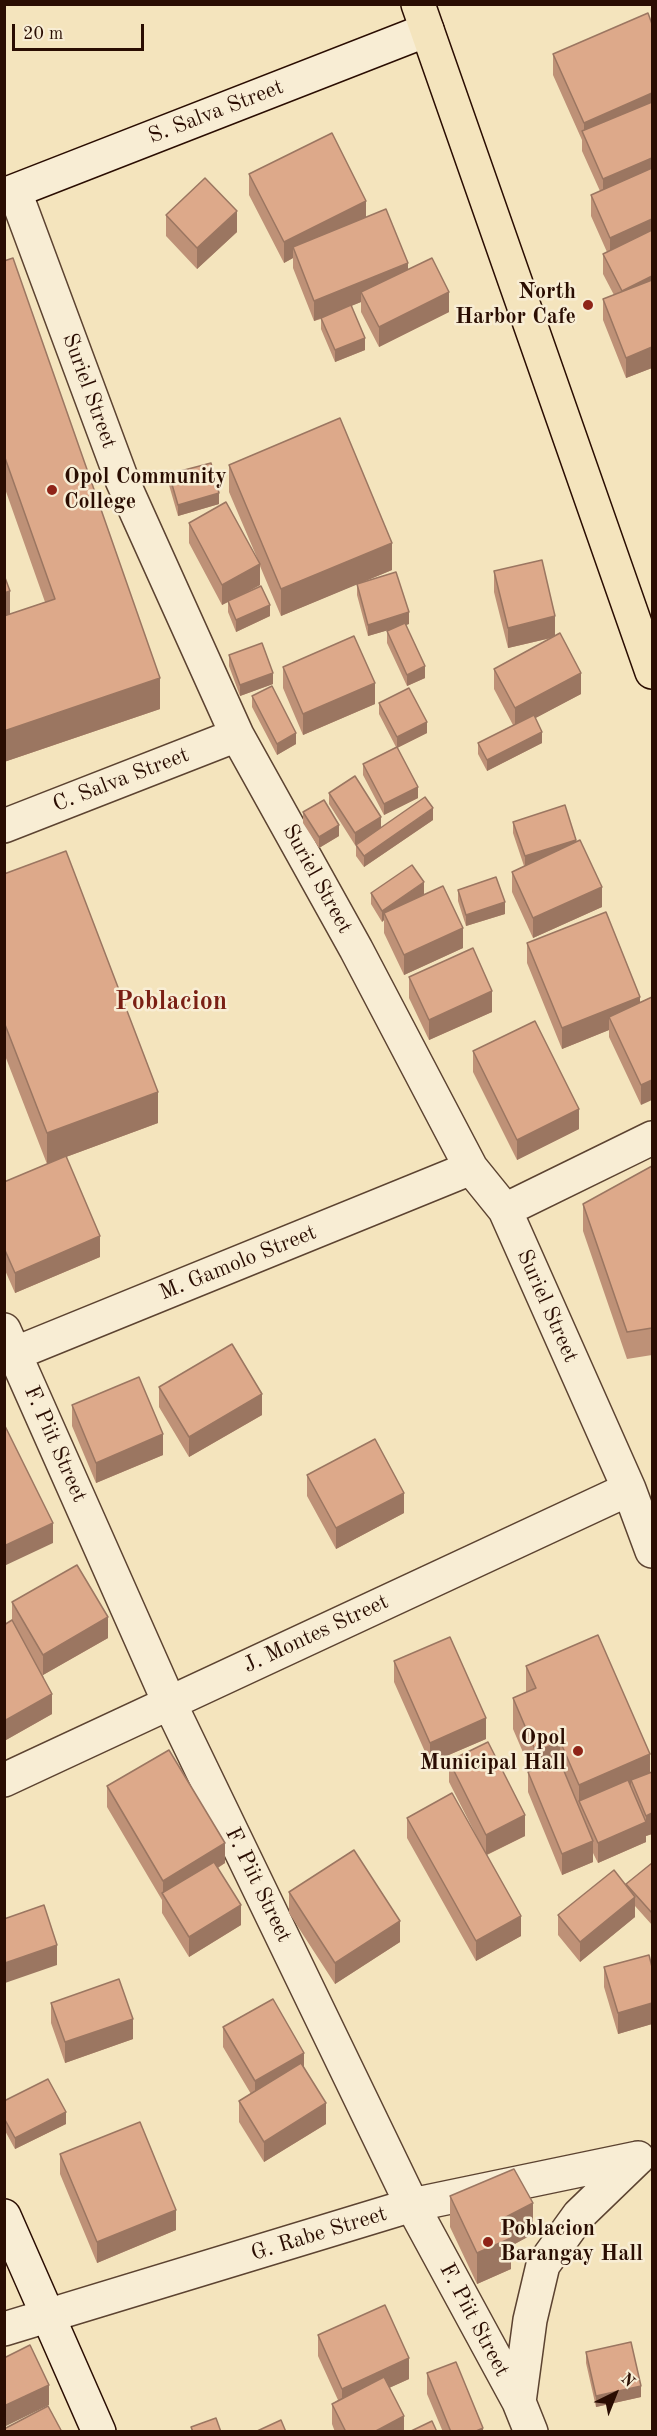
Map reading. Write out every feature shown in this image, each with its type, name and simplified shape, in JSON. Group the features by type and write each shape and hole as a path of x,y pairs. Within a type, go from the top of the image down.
{"highway":[{"path":"422,17 652,672"}],"street":[{"name":"S. Salva Street","path":"10,194 422,17"},
{"name":"Suriel Street","path":"10,194 122,480 237,735 356,949 471,1168 505,1210 629,1489 652,1551"},
{"name":"C. Salva Street","path":"4,825 237,735"},
{"path":"505,1210 652,1138"},
{"name":"M. Gamolo Street","path":"8,1347 471,1168"},
{"name":"F. Piit Street","path":"8,1347 169,1702 412,2205 525,2417"},
{"name":"J. Montes Street","path":"4,1780 629,1489"},
{"name":"G. Rabe Street","path":"4,2328 412,2205 645,2155"},
{"name":"G. Rabe Street","path":"525,2417 530,2320 543,2265 579,2215 645,2155"},
{"path":"4,2216 50,2316 99,2432"}],"building":[{"path":"648,13 652,24 652,93 584,123 553,54"},
{"path":"652,102 652,158 603,179 582,131"},
{"path":"332,133 366,201 284,242 249,174"},
{"path":"652,168 652,219 610,238 591,195"},
{"path":"205,178 237,211 197,248 166,215"},
{"path":"386,209 408,263 314,301 293,247"},
{"path":"652,230 652,276 622,291 603,254"},
{"name":"Opol Community College","path":"13,258 160,678 4,731 4,616 55,599 4,455 4,261"},
{"path":"432,258 449,292 379,327 361,292"},
{"path":"652,280 652,347 626,358 603,299"},
{"path":"351,305 365,338 335,350 321,318"},
{"path":"340,418 392,543 281,589 229,465"},
{"path":"211,463 219,493 178,505 169,474"},
{"path":"226,502 260,564 222,585 189,523"},
{"path":"542,560 555,616 508,628 494,571"},
{"path":"396,572 409,612 368,625 357,584"},
{"path":"4,575 10,591 4,593"},
{"path":"261,586 270,605 236,620 228,601"},
{"path":"405,623 425,666 407,675 387,631"},
{"path":"560,633 581,673 515,708 494,669"},
{"path":"354,636 375,683 303,714 283,667"},
{"path":"262,643 273,673 240,685 229,655"},
{"path":"272,686 296,733 277,744 252,696"},
{"path":"409,688 427,722 397,737 379,703"},
{"path":"534,715 542,732 487,760 478,743"},
{"path":"397,747 418,787 384,804 363,764"},
{"path":"355,776 381,817 355,833 329,793"},
{"path":"425,797 433,808 364,856 356,845"},
{"path":"324,800 339,825 319,837 303,812"},
{"path":"565,805 576,840 525,856 513,822"},
{"path":"580,840 602,887 533,918 512,872"},
{"path":"66,851 158,1092 47,1133 4,1022 4,874"},
{"path":"412,865 424,882 382,911 371,893"},
{"path":"496,877 505,902 466,915 458,890"},
{"path":"443,886 463,928 404,955 384,913"},
{"path":"606,912 640,997 562,1028 527,943"},
{"path":"473,948 492,991 429,1020 409,977"},
{"path":"652,997 652,1080 641,1085 609,1017"},
{"path":"535,1021 579,1109 517,1140 473,1051"},
{"path":"66,1156 100,1236 15,1273 4,1248 4,1182"},
{"path":"652,1166 652,1328 627,1332 583,1204"},
{"path":"232,1344 262,1394 189,1437 159,1387"},
{"path":"139,1377 163,1434 96,1463 72,1405"},
{"path":"4,1424 53,1523 4,1546"},
{"path":"375,1439 404,1493 336,1528 307,1475"},
{"path":"77,1565 108,1617 43,1655 12,1602"},
{"path":"12,1620 52,1694 6,1720 4,1716 4,1625"},
{"name":"Opol Municipal Hall","path":"598,1635 650,1754 579,1785 560,1741 536,1752 513,1698 536,1688 526,1666"},
{"path":"450,1637 486,1718 430,1743 394,1661"},
{"path":"488,1742 525,1815 486,1835 449,1761"},
{"path":"169,1750 225,1843 163,1881 107,1786"},
{"path":"559,1759 593,1841 562,1854 528,1772"},
{"path":"652,1772 652,1813 646,1816 631,1780"},
{"path":"628,1780 646,1822 598,1843 579,1801"},
{"path":"452,1793 521,1916 476,1941 407,1818"},
{"path":"354,1850 400,1921 335,1963 289,1892"},
{"path":"214,1862 241,1905 189,1937 162,1893"},
{"path":"652,1863 652,1913 626,1884"},
{"path":"614,1870 635,1897 580,1942 558,1915"},
{"path":"44,1905 57,1945 5,1963 4,1919"},
{"path":"649,1955 652,1967 652,2003 618,2013 604,1967"},
{"path":"119,1979 133,2019 65,2042 51,2003"},
{"path":"273,1999 304,2053 255,2081 223,2027"},
{"path":"301,2063 326,2103 264,2142 239,2101"},
{"path":"48,2079 66,2112 15,2138 4,2118 4,2101"},
{"path":"140,2122 176,2210 97,2242 60,2154"},
{"path":"514,2169 533,2203 504,2218 511,2238 477,2253 450,2196"},
{"path":"385,2305 409,2358 342,2389 318,2335"},
{"path":"631,2342 641,2386 596,2396 586,2352"},
{"path":"30,2345 49,2385 4,2406 4,2358"},
{"path":"456,2362 483,2428 474,2432 451,2432 427,2373"},
{"path":"384,2377 404,2416 374,2432 346,2432 332,2404"},
{"path":"48,2406 62,2432 4,2432 4,2429"},
{"path":"216,2418 221,2432 193,2432 191,2427"},
{"path":"281,2420 286,2432 255,2432"},
{"path":"432,2421 437,2432 409,2432"}],"place":[{"name":"North Harbor Cafe","path":"588,305"},
{"name":"Opol Community College","path":"52,490"},
{"name":"Opol Municipal Hall","path":"578,1751"},
{"name":"Poblacion Barangay Hall","path":"488,2242"}],"district":[{"name":"Poblacion","path":"171,1002"}]}
